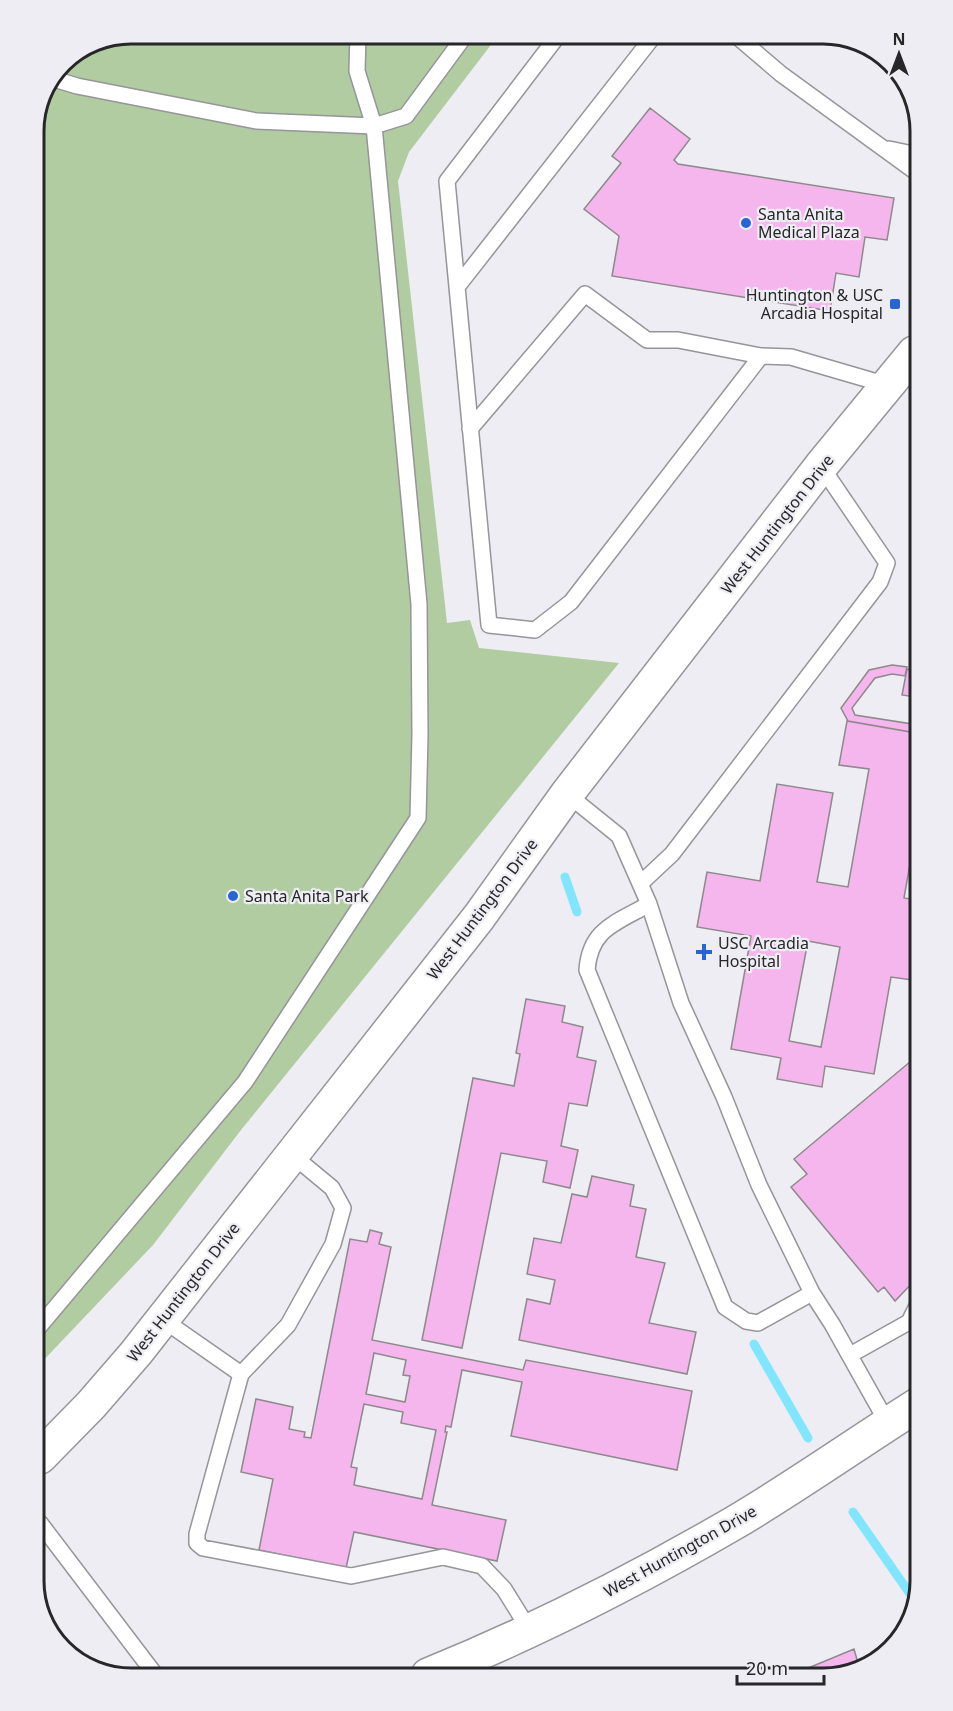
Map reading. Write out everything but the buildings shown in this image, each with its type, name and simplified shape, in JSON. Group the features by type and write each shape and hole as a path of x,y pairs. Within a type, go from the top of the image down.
{"main road":[{"name":"West Huntington Drive","path":"44,1453 91,1405 162,1319 478,917 567,794 821,466 910,358"},
{"name":"West Huntington Drive","path":"445,1667 587,1603 736,1522 910,1410"}],"lane":[{"path":"44,1321 246,1082 418,818 419,604 374,126 357,72 358,44"},
{"path":"59,80 256,121 374,126 406,116 459,44"},
{"path":"552,44 447,181 489,625 535,630 571,602 761,356"},
{"path":"457,287 647,44"},
{"path":"746,44 781,74 910,168"},
{"path":"883,148 910,153"},
{"path":"470,429 585,294 647,340 678,340 761,356 791,357 887,385"},
{"path":"641,883 672,854 880,582 887,562 821,466"},
{"path":"567,794 620,836 649,904 681,1003 724,1097 759,1185 812,1293 888,1424"},
{"path":"649,904 597,935 588,957 587,969 725,1307 746,1321 758,1323 812,1293"},
{"path":"291,1154 332,1188 343,1208 333,1244 288,1325 241,1374 197,1534 197,1543 203,1548 351,1576 443,1557 482,1566 504,1589 530,1630"},
{"path":"162,1319 241,1374"},
{"path":"850,1355 910,1324"},
{"path":"44,1528 149,1667"}],"green space":[{"name":"Santa Anita Park","path":"119,44 492,44 409,152 398,181 447,623 470,620 479,648 619,663 241,1130 153,1245 44,1360 44,124 46,108 61,77 73,65 102,48"}],"waterway":[{"path":"565,877 577,912"},
{"path":"754,1344 808,1438"},
{"path":"853,1512 909,1592"}],"place":[{"name":"Santa Anita Medical Plaza","path":"746,223"},
{"name":"Huntington & USC Arcadia Hospital","path":"895,304"},
{"name":"Santa Anita Park","path":"233,896"},
{"name":"USC Arcadia Hospital","path":"704,952"}]}
